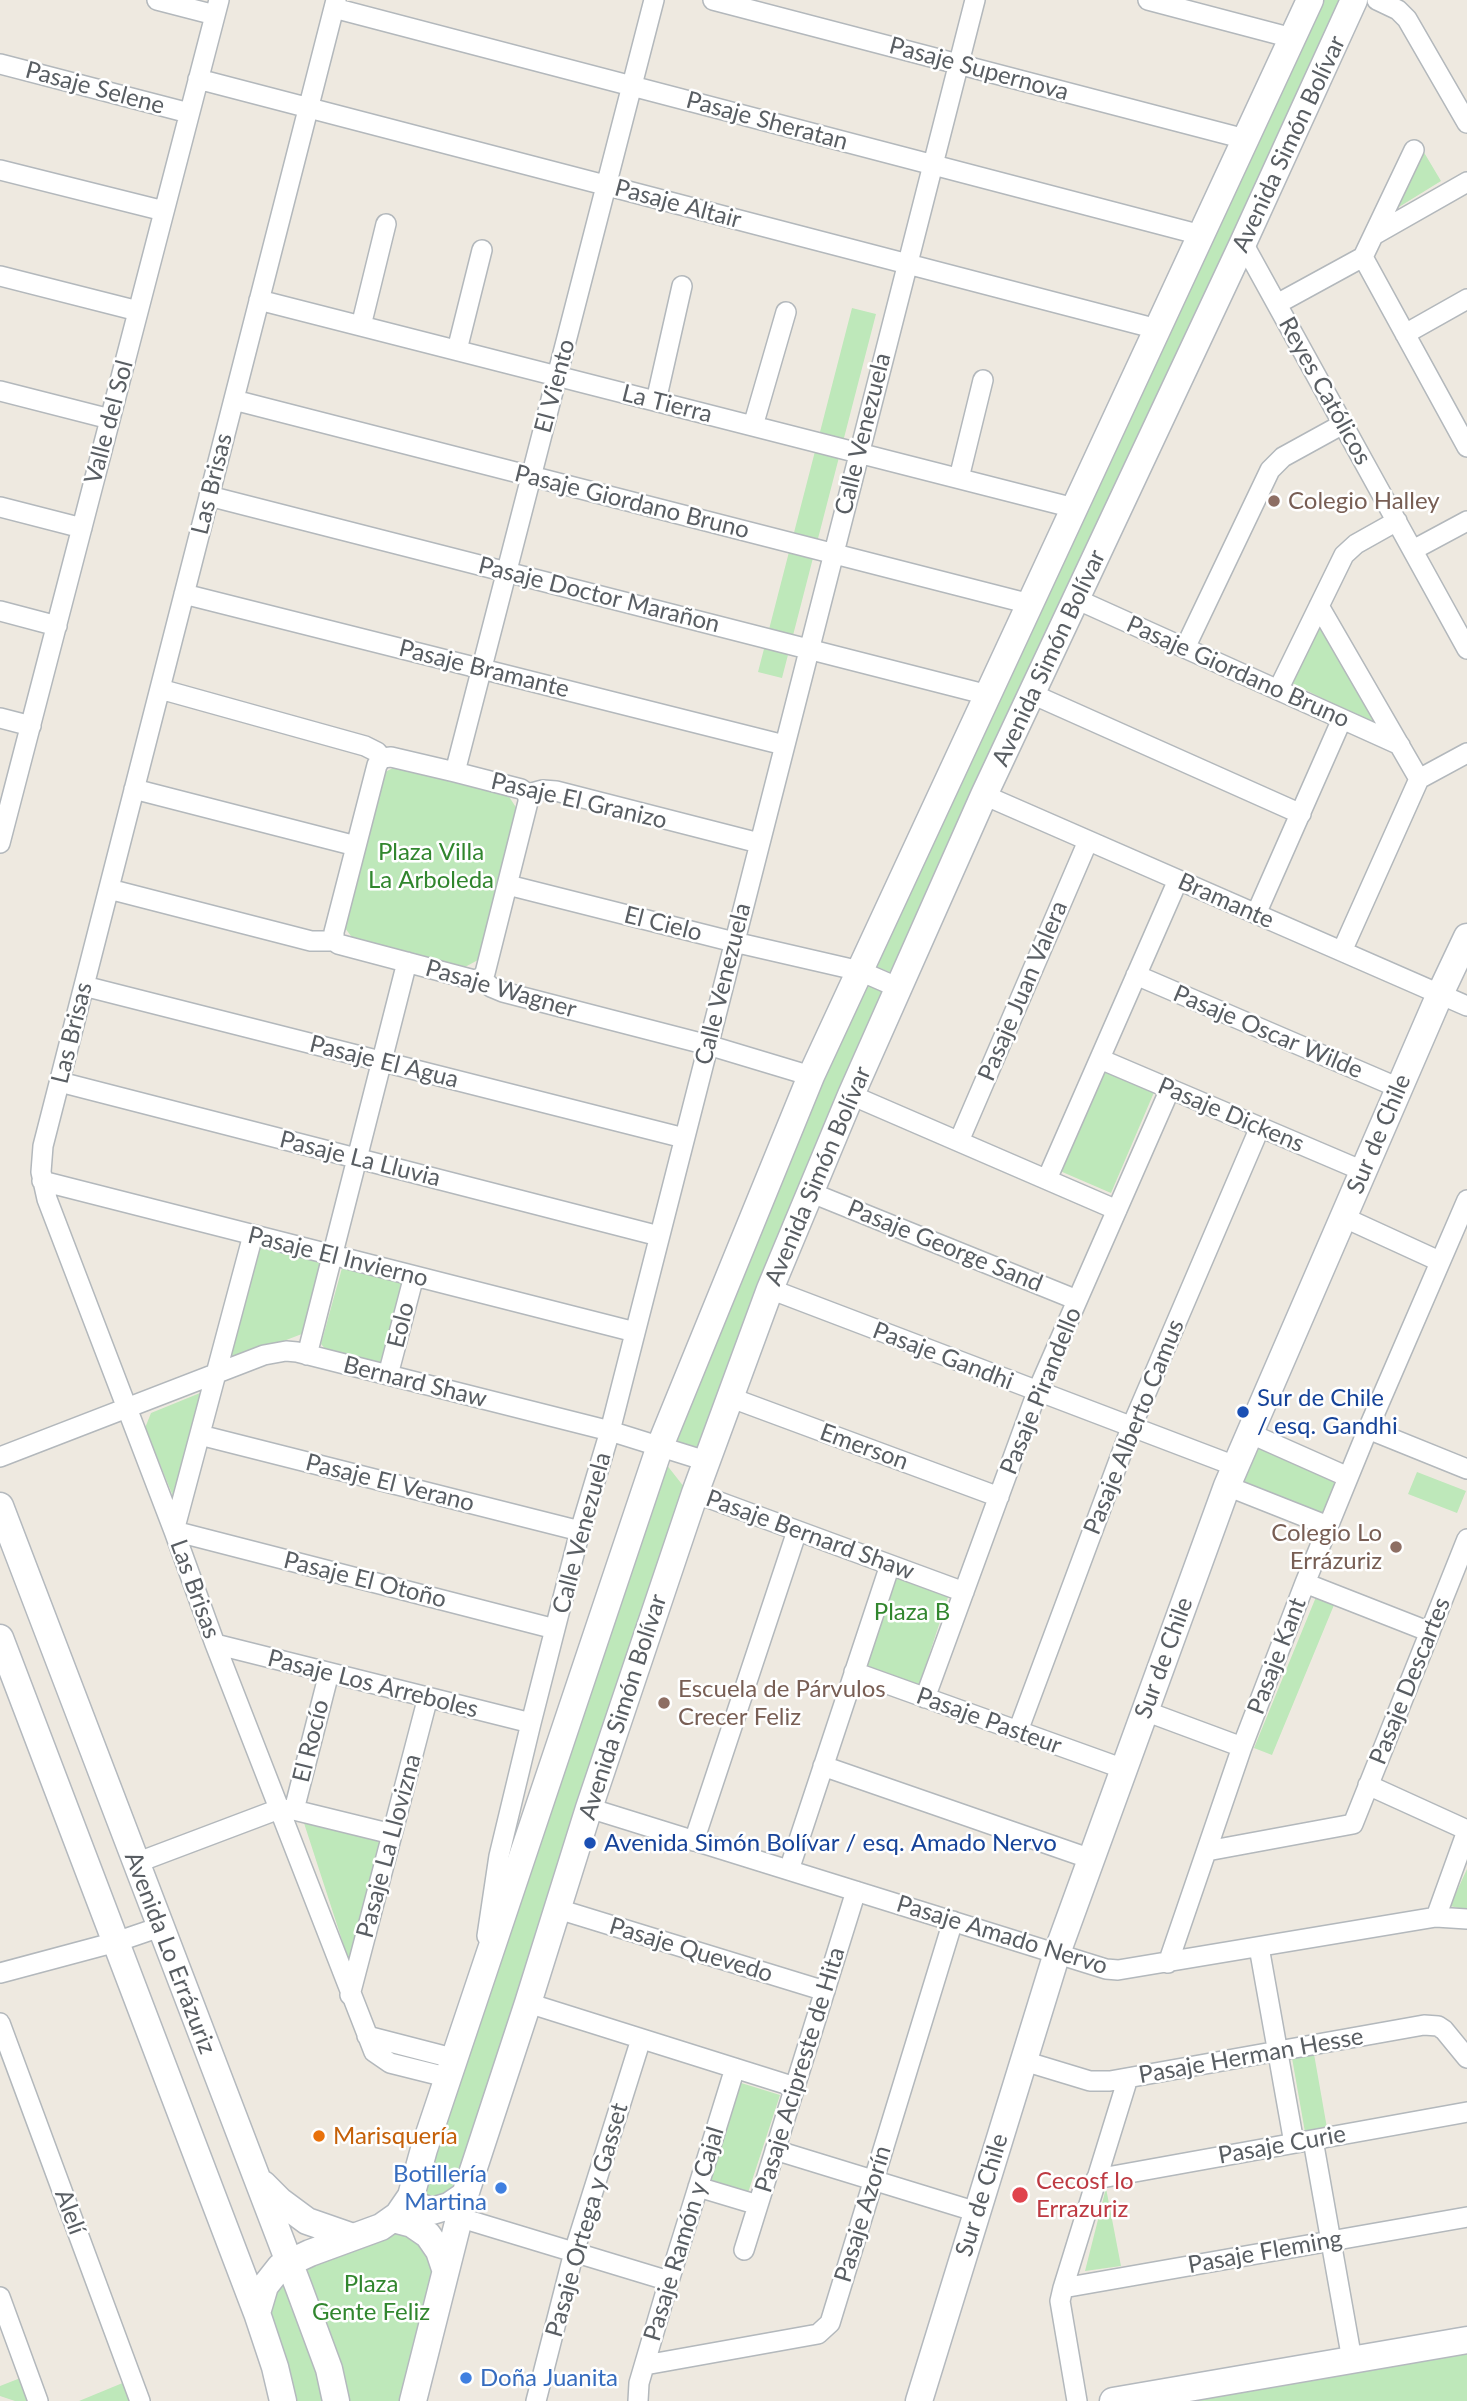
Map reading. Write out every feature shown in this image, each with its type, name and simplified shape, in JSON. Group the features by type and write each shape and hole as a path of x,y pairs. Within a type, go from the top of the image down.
{"main road":[{"name":"Avenida Simón Bolívar","path":"257,2313 265,2286 280,2267 380,2227 402,2210 411,2196 424,2149 660,1446 811,1076 1310,0"},
{"name":"Avenida Simón Bolívar","path":"413,2401 461,2206 589,1808 695,1493 770,1290 851,1095 984,795 1354,0"},
{"name":"Sur de Chile","path":"919,2401 1057,1954 1231,1476 1467,937"},
{"name":"Avenida Lo Errázuriz","path":"0,1506 290,2262 329,2369 336,2401"},
{"name":"Avenida Lo Errázuriz","path":"0,1638 257,2313 283,2401"},
{"path":"258,2177 273,2196 293,2212 321,2228 353,2237"},
{"path":"411,2196 418,2206 432,2211 461,2206"},
{"path":"393,2219 412,2224 428,2235 439,2251 445,2269"},
{"path":"1113,2401 1467,2340"}],"street":[{"path":"158,0 217,7"},
{"name":"El Viento","path":"455,772 654,0"},
{"name":"Pasaje Supernova","path":"713,0 1245,139"},
{"name":"Calle Venezuela","path":"485,1969 494,1878 531,1723 580,1531 610,1431 975,0"},
{"path":"1148,0 1292,38"},
{"path":"1377,0 1398,10 1408,19 1467,123"},
{"name":"Pasaje Sheratan","path":"335,4 632,86 1201,235"},
{"name":"Las Brisas","path":"335,4 42,1154 42,1181 215,1644 286,1809 350,1995 367,2036 453,2068"},
{"name":"Valle del Sol","path":"2,831 217,7"},
{"name":"Pasaje Selene","path":"0,64 189,113"},
{"name":"Pasaje Altair","path":"198,79 1157,329"},
{"path":"1277,304 1363,257 1414,150"},
{"path":"0,170 164,211"},
{"path":"1374,235 1467,182"},
{"path":"361,326 386,224"},
{"name":"Reyes Católicos","path":"1243,243 1465,642"},
{"path":"457,350 482,250"},
{"path":"1363,257 1405,334 1460,417 1467,447"},
{"path":"0,276 138,311"},
{"path":"656,401 682,286"},
{"path":"1405,334 1467,299"},
{"name":"La Tierra","path":"260,300 1074,508"},
{"path":"753,426 786,312"},
{"path":"958,478 983,380"},
{"path":"0,391 110,419"},
{"name":"Pasaje Giordano Bruno","path":"234,400 1030,604"},
{"path":"1185,648 1270,470 1283,457 1343,424"},
{"name":"Pasaje Doctor Marañon","path":"209,496 988,695"},
{"path":"0,507 82,528"},
{"path":"1278,690 1347,551 1396,521"},
{"path":"1413,550 1467,521"},
{"name":"Pasaje Bramante","path":"184,594 784,745"},
{"name":"Pasaje Giordano Bruno","path":"1076,599 1400,745"},
{"path":"1319,606 1419,779"},
{"path":"0,611 57,626"},
{"name":"Pasaje El Granizo","path":"160,689 365,746 382,758 391,757 455,772 522,789 528,794 543,790 556,791 759,843"},
{"path":"1032,694 1301,814"},
{"path":"0,718 31,726"},
{"path":"1256,914 1342,719"},
{"path":"1342,951 1419,779 1467,753"},
{"path":"334,941 334,932 377,765 382,758"},
{"path":"134,789 356,846"},
{"path":"481,978 485,973 508,885 528,794"},
{"name":"Bramante","path":"984,795 1467,1006"},
{"name":"Pasaje Juan Valera","path":"959,1141 1088,841"},
{"path":"1047,1179 1178,880"},
{"name":"El Cielo","path":"508,885 860,971 899,988"},
{"name":"Pasaje Wagner","path":"109,888 311,941 334,941 474,980 481,978 491,987 503,992 708,1045 811,1076"},
{"path":"307,1354 407,962"},
{"name":"Pasaje Oscar Wilde","path":"1136,975 1399,1088"},
{"name":"Pasaje El Agua","path":"84,986 684,1138"},
{"name":"Pasaje Dickens","path":"1100,1059 1363,1171"},
{"name":"Pasaje La Lluvia","path":"60,1082 659,1236"},
{"name":"Pasaje Pirandello","path":"925,1698 1037,1392 1170,1089"},
{"path":"851,1095 1117,1210"},
{"name":"Pasaje Alberto Camus","path":"1018,1731 1131,1428 1260,1127"},
{"name":"Pasaje El Invierno","path":"42,1181 635,1332"},
{"name":"Pasaje George Sand","path":"811,1193 1077,1300"},
{"name":"Pasaje Kant","path":"1168,1963 1242,1747 1305,1583 1367,1429 1467,1200"},
{"path":"1343,1217 1439,1261"},
{"path":"174,1531 253,1235"},
{"name":"Eolo","path":"388,1375 414,1276"},
{"name":"Pasaje Gandhi","path":"770,1290 1131,1428 1328,1525"},
{"name":"Bernard Shaw","path":"127,1409 275,1353 297,1352 610,1431 706,1461"},
{"name":"Emerson","path":"729,1397 999,1497"},
{"path":"0,1457 127,1409"},
{"path":"1367,1429 1467,1469"},
{"path":"1249,1433 1348,1477"},
{"name":"Pasaje El Verano","path":"200,1435 580,1531"},
{"name":"Pasaje Bernard Shaw","path":"695,1493 964,1592"},
{"name":"Pasaje El Otoño","path":"174,1531 555,1629"},
{"path":"694,1841 797,1531"},
{"name":"Pasaje Descartes","path":"1206,1851 1353,1824 1467,1539"},
{"path":"789,1870 890,1565"},
{"path":"1305,1583 1430,1632"},
{"name":"Pasaje Los Arreboles","path":"215,1644 531,1723"},
{"name":"Pasaje Pasteur","path":"855,1672 1124,1769"},
{"name":"El Rocío","path":"286,1809 329,1673"},
{"name":"Pasaje La Llovizna","path":"350,1995 428,1698"},
{"path":"1145,1712 1242,1747"},
{"path":"823,1766 1091,1859"},
{"path":"1368,1786 1467,1831 1436,1917"},
{"name":"Pasaje Amado Nervo","path":"589,1808 1057,1954 1118,1970 1436,1917 1467,1919"},
{"path":"136,1863 286,1809 392,1834"},
{"name":"Pasaje Acipreste de Hita","path":"744,2250 856,1891"},
{"name":"Pasaje Quevedo","path":"558,1909 825,1991"},
{"name":"Pasaje Azorín","path":"645,2365 818,2334 830,2323 953,1921"},
{"path":"0,1973 116,1942 160,1927"},
{"path":"1259,1947 1278,2051 1331,2240 1352,2360"},
{"path":"528,2003 795,2087"},
{"name":"Alelí","path":"0,2023 140,2401"},
{"name":"Pasaje Herman Hesse","path":"1024,2061 1090,2081 1103,2082 1431,2025 1444,2030 1467,2058"},
{"name":"Pasaje Ortega y Gasset","path":"536,2401 574,2252 641,2039"},
{"name":"Pasaje Ramón y Cajal","path":"638,2401 639,2384 669,2281 735,2068"},
{"path":"1077,2401 1061,2312 1063,2288 1128,2078"},
{"name":"Pasaje Curie","path":"1096,2179 1467,2112"},
{"path":"775,2150 977,2212"},
{"path":"698,2187 758,2205"},
{"path":"461,2206 574,2252 669,2281"},
{"name":"Pasaje Fleming","path":"1063,2288 1467,2217"},
{"path":"0,2297 38,2401"}],"green space":[{"path":"1322,0 1347,0 894,974 875,966"},
{"path":"1416,139 1441,181 1373,223"},
{"path":"852,308 876,314 782,678 758,672"},
{"path":"1318,619 1387,731 1286,680"},
{"name":"Plaza Villa La Arboleda","path":"397,766 508,795 517,809 478,960 465,967 354,940 345,928 383,773"},
{"path":"862,982 887,992 695,1465 673,1444"},
{"path":"1105,1069 1155,1090 1111,1193 1060,1171"},
{"path":"260,1240 325,1260 307,1332 229,1362"},
{"path":"351,1265 396,1276 406,1285 386,1362 379,1365 328,1352 321,1344 342,1268"},
{"path":"205,1391 175,1501 145,1428 151,1413"},
{"path":"1251,1444 1340,1480 1323,1520 1236,1483"},
{"path":"666,1464 688,1492 453,2191 432,2203 421,2196"},
{"path":"1417,1472 1466,1491 1457,1513 1408,1494"},
{"name":"Plaza B","path":"892,1574 950,1591 918,1689 862,1667"},
{"path":"1316,1597 1334,1605 1272,1755 1254,1748"},
{"path":"303,1820 386,1840 353,1974"},
{"path":"1467,1869 1467,1910 1450,1906"},
{"path":"1314,2054 1327,2128 1305,2132 1292,2058"},
{"path":"738,2082 780,2095 746,2199 705,2186"},
{"path":"1106,2188 1121,2266 1085,2271"},
{"name":"Plaza Gente Feliz","path":"409,2232 436,2263 403,2401 343,2401 301,2264 393,2234"},
{"path":"286,2280 328,2401 295,2401 274,2328 270,2302 273,2292"},
{"path":"1467,2350 1467,2401 1169,2401"},
{"path":"23,2377 32,2401 15,2401 0,2396 0,2386"},
{"path":"125,2382 133,2401 79,2401"}],"place":[{"name":"Colegio Halley","path":"1274,501"},
{"name":"Sur de Chile / esq. Gandhi","path":"1243,1412"},
{"name":"Colegio Lo Errázuriz","path":"1396,1547"},
{"name":"Escuela de Párvulos Crecer Feliz","path":"664,1703"},
{"name":"Avenida Simón Bolívar / esq. Amado Nervo","path":"590,1843"},
{"name":"Marisquería","path":"319,2136"},
{"name":"Botillería Martina","path":"501,2188"},
{"name":"Cecosf lo Errazuriz","path":"1020,2195"},
{"name":"Doña Juanita","path":"466,2378"}]}
